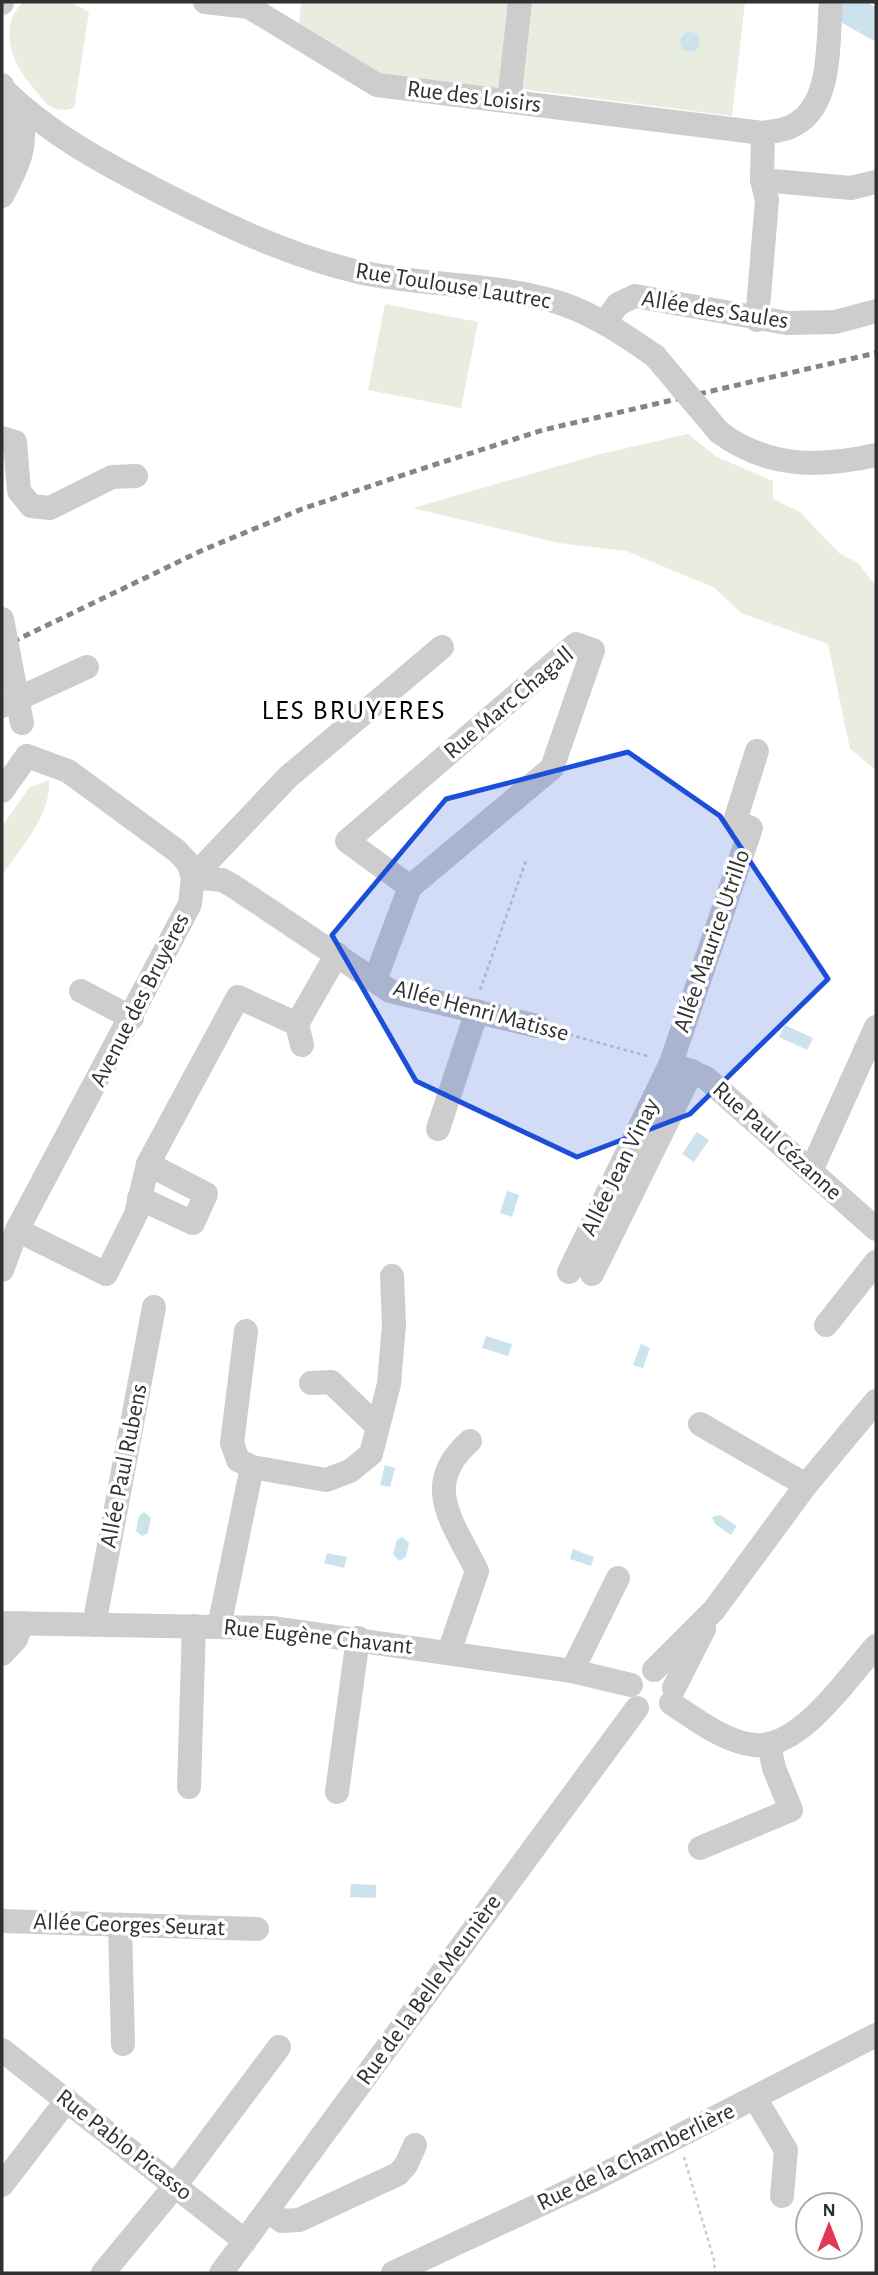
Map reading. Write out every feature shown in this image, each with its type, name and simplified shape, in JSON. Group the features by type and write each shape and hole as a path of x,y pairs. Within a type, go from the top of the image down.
{"street":[{"name":"Rue des Loisirs","path":"205,2 249,7 377,85 763,133"},
{"path":"509,101 520,2"},
{"path":"757,320 767,200 762,180 763,133 790,127 811,113 822,93 830,6"},
{"path":"2,87 13,110 2,155"},
{"name":"Rue Toulouse Lautrec","path":"13,110 82,150 215,219 323,262 408,280 535,296 605,323 654,356 719,432 750,452 790,461 831,463 876,455"},
{"name":"Rue Toulouse Lautrec","path":"13,110 26,136 38,147 82,150"},
{"path":"2,155 26,136 57,134"},
{"path":"2,196 20,161 26,136"},
{"path":"762,180 851,188 876,183"},
{"name":"Allée des Saules","path":"605,323 618,304 635,296 757,320 812,324 835,322 876,311"},
{"path":"2,438 15,442 19,491 31,506 50,508 112,477 135,476"},
{"path":"2,619 27,756 2,791"},
{"name":"Rue Marc Chagall","path":"383,986 410,887 552,768 593,650 576,644 347,841 410,887"},
{"path":"27,756 68,771 177,851 188,863 193,877 288,777 442,647"},
{"path":"2,706 87,667"},
{"name":"Allée Maurice Utrillo","path":"682,1067 751,828 735,821 757,751"},
{"name":"Allée Henri Matisse","path":"193,877 222,880 233,886 383,986 537,1026"},
{"name":"Avenue des Bruyères","path":"2,1270 18,1230 190,904 193,877"},
{"path":"18,1230 106,1274 136,1214 148,1164 238,997 300,1035 337,954"},
{"path":"81,991 132,1018"},
{"path":"438,1129 475,1010"},
{"path":"811,1171 876,1027"},
{"name":"Rue Paul Cézanne","path":"682,1067 706,1078 876,1229"},
{"name":"Allée Jean Vinay","path":"581,1273 682,1067"},
{"path":"139,1198 194,1223 206,1194 148,1164"},
{"path":"826,1325 876,1262"},
{"path":"246,1331 232,1443 238,1460 252,1467 326,1480 350,1471 371,1454 389,1384 394,1324 391,1276"},
{"name":"Allée Paul Rubens","path":"94,1625 154,1307"},
{"path":"311,1382 331,1382 377,1426"},
{"path":"714,1610 673,1696 655,1714 634,1697 636,1677 654,1670 714,1610 806,1485 876,1401"},
{"path":"700,1424 806,1485"},
{"path":"449,1652 477,1571 442,1499 451,1457 470,1441"},
{"path":"219,1627 252,1467"},
{"path":"572,1671 618,1578"},
{"path":"2,1654 16,1640 12,1623"},
{"name":"Rue Eugène Chavant","path":"12,1623 272,1628 358,1638 572,1671 634,1697"},
{"path":"189,1787 194,1626"},
{"path":"337,1792 358,1638"},
{"path":"654,1670 670,1679 673,1696 738,1741 769,1745 798,1731 876,1646"},
{"name":"Rue de la Belle Meunière","path":"221,2273 634,1697"},
{"path":"699,1848 791,1810 774,1768 769,1745"},
{"name":"Allée Georges Seurat","path":"2,1921 257,1929"},
{"path":"120,1925 122,2044"},
{"name":"Rue de la Chamberlière","path":"393,2273 678,2137 876,2035"},
{"path":"103,2273 175,2186 279,2047"},
{"name":"Rue Pablo Picasso","path":"2,2050 245,2241"},
{"path":"755,2098 786,2150 782,2196"},
{"path":"2,2185 67,2101"},
{"path":"268,2210 282,2221 299,2220 398,2174 415,2145"}],"path":[{"path":"475,1010 527,858"},
{"name":"Allée Henri Matisse","path":"537,1026 682,1067"},
{"path":"678,2137 714,2260 715,2273"}],"highlighted area":[{"path":"628,752 720,816 828,979 690,1114 577,1157 416,1081 332,935 446,799"}],"shaded area":[{"path":"23,2 72,3 89,12 74,108 61,110 50,106 30,84 17,64 12,53 10,31 11,21"},
{"path":"301,2 520,2 509,101 377,85 298,37"},
{"path":"528,2 745,2 732,116 521,89"},
{"path":"385,304 478,322 461,408 368,390"},
{"path":"688,434 717,457 773,481 773,499 800,512 839,553 858,563 876,586 876,770 850,749 828,644 741,613 715,588 626,551 559,543 413,508 600,454"},
{"path":"49,780 45,807 40,819 2,876 2,826 29,788"}],"water":[{"path":"686,32 694,32 700,42 694,52 686,52 680,46 680,38"},
{"path":"785,1025 813,1038 807,1050 779,1037"},
{"path":"697,1132 709,1140 694,1162 682,1154"},
{"path":"507,1191 519,1195 512,1217 500,1213"},
{"path":"486,1336 512,1344 508,1356 482,1348"},
{"path":"641,1344 650,1348 643,1368 633,1365"},
{"path":"385,1465 395,1468 390,1487 380,1485"},
{"path":"144,1512 151,1518 148,1533 142,1536 136,1531 139,1516"},
{"path":"720,1515 737,1526 731,1535 715,1524 712,1517"},
{"path":"402,1537 409,1543 406,1557 399,1561 393,1554 397,1540"},
{"path":"573,1549 594,1557 591,1566 570,1559"},
{"path":"327,1553 347,1557 344,1568 324,1563"},
{"path":"351,1884 376,1885 376,1898 350,1897"}],"waterway":[{"path":"845,7 876,25"}],"railway":[{"path":"2,647 203,550 302,509 543,430 876,353"}],"district":[{"name":"LES BRUYERES","path":"354,711"}]}
